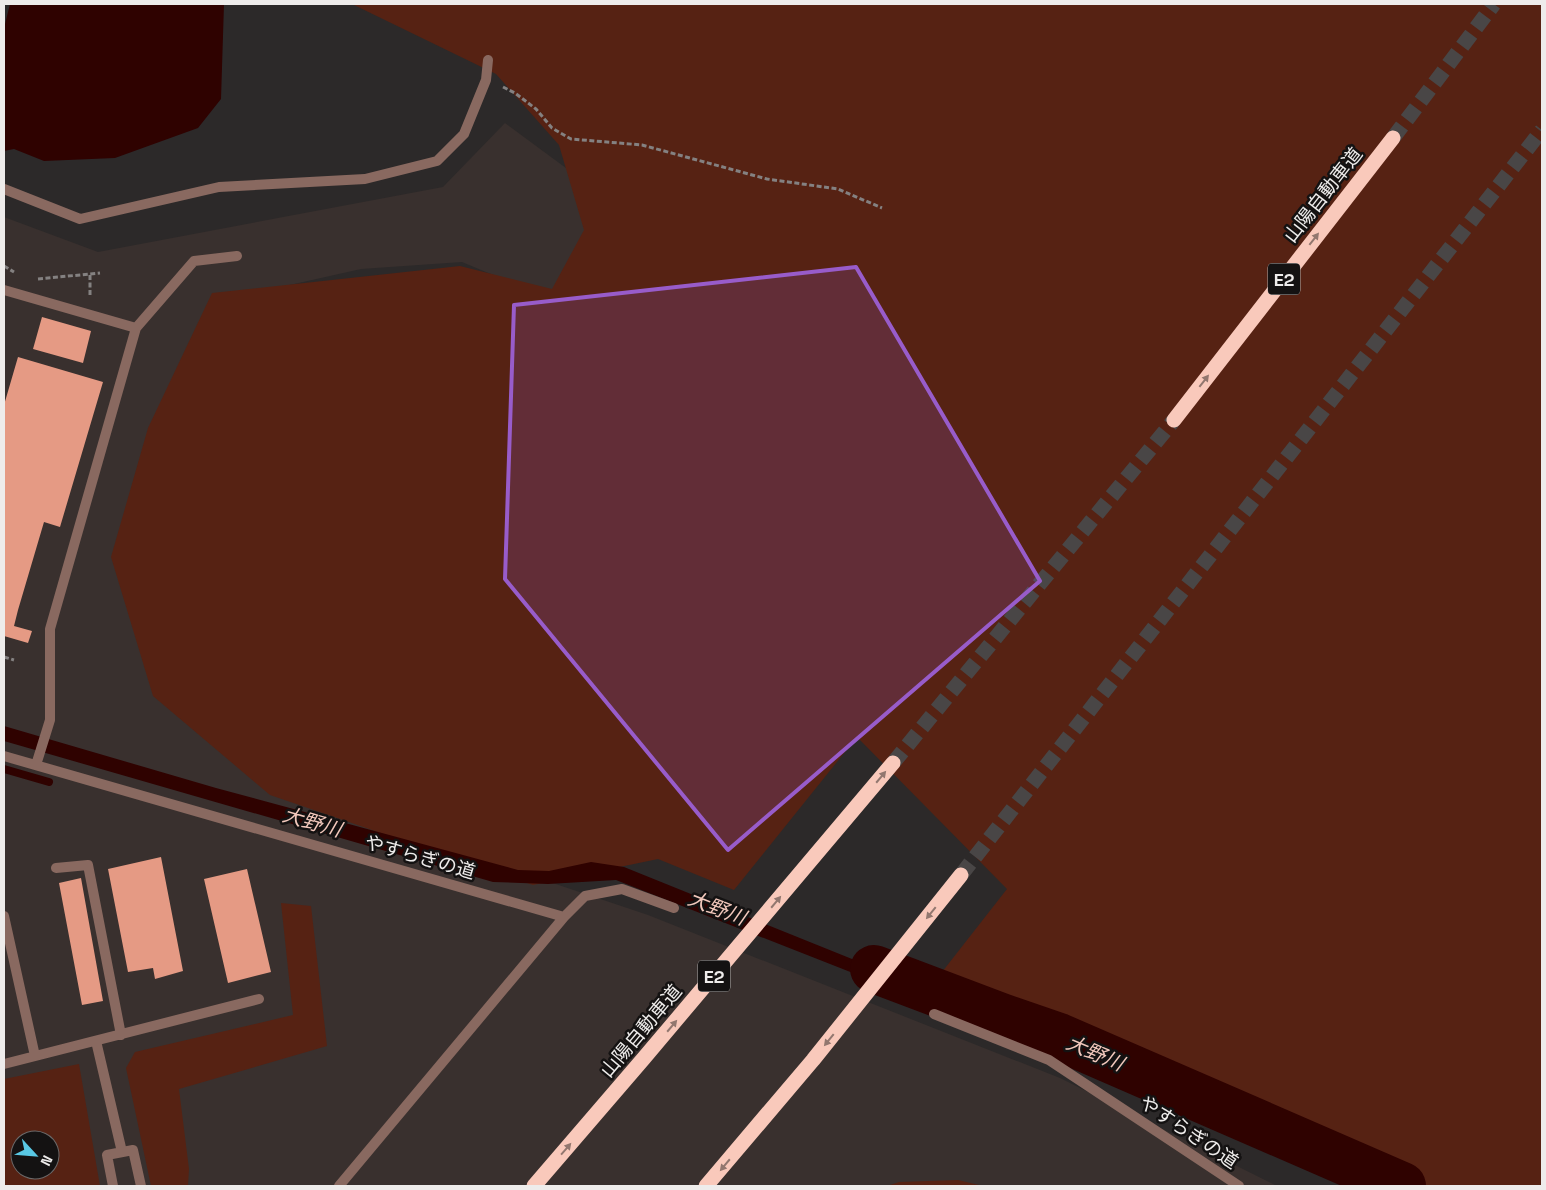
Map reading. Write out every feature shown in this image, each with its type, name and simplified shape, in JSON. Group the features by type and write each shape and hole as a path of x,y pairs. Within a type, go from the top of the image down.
{"highway":[{"name":"山陽自動車道","path":"1174,420 1393,138"},
{"name":"山陽自動車道","path":"534,1186 893,763"},
{"path":"706,1186 813,1060 961,875"}],"lane":[{"path":"4,189 80,219 219,187 365,179 437,161 464,134 486,80 488,60"},
{"path":"36,765 50,720 50,629 136,328 194,261 237,256"},
{"path":"4,290 136,328"},
{"name":"やすらぎの道","path":"4,756 564,917"},
{"path":"56,868 88,865 121,1035"},
{"path":"339,1186 564,917 585,896 622,889 674,908"},
{"path":"4,916 35,1056"},
{"path":"4,1064 259,999"},
{"name":"やすらぎの道","path":"934,1014 1049,1060 1239,1186"},
{"path":"96,1041 122,1152"},
{"path":"113,1186 107,1155 133,1150 141,1186"}],"path":[{"path":"486,80 515,93 536,109 552,128 571,138 642,145 766,179 838,189 882,208"},
{"path":"36,279 100,273"},
{"path":"4,657 14,660"}],"highlighted area":[{"path":"856,267 1040,581 728,850 505,579 514,305"}],"shaded area":[{"path":"352,4 1542,4 1542,1186 1410,1186 1390,1175 935,981 1007,889 857,737 734,890 658,859 533,885 270,795 153,696 111,557 148,428 212,293 460,266 552,289 584,230 559,145 496,74"},
{"path":"505,123 570,171 590,234 548,298 462,262 361,269 210,303 264,786 648,915 1060,1078 1277,1186 4,1186 4,217 98,252 443,187"},
{"path":"281,903 311,906 327,1046 179,1089 189,1169 188,1186 151,1186 126,1068 135,1052 293,1015"},
{"path":"79,1064 100,1186 4,1186 4,1079"},
{"path":"958,1180 983,1186 887,1186 899,1182"}],"water":[{"path":"10,4 224,4 221,99 198,128 115,158 44,161 14,149 4,151 4,28"},
{"path":"4,726 216,788 518,870 549,871 591,862 624,867 1063,1044 1059,1054 616,880 548,884 493,882 4,741"}],"building":[{"path":"42,317 91,331 83,363 33,349"},
{"path":"18,357 103,382 60,527 44,522 18,610 14,626 32,631 28,643 4,636 4,405"},
{"path":"161,857 183,971 155,979 153,968 128,972 108,869"},
{"path":"247,869 271,972 228,983 204,879"},
{"path":"81,878 103,1001 82,1005 59,883"}],"waterway":[{"path":"4,769 49,782"},
{"name":"大野川","path":"874,969 1059,1037 1402,1186"}],"tunnel":[{"path":"1393,138 1494,4"},
{"path":"961,875 1542,130"},
{"path":"893,763 1174,420"}]}
